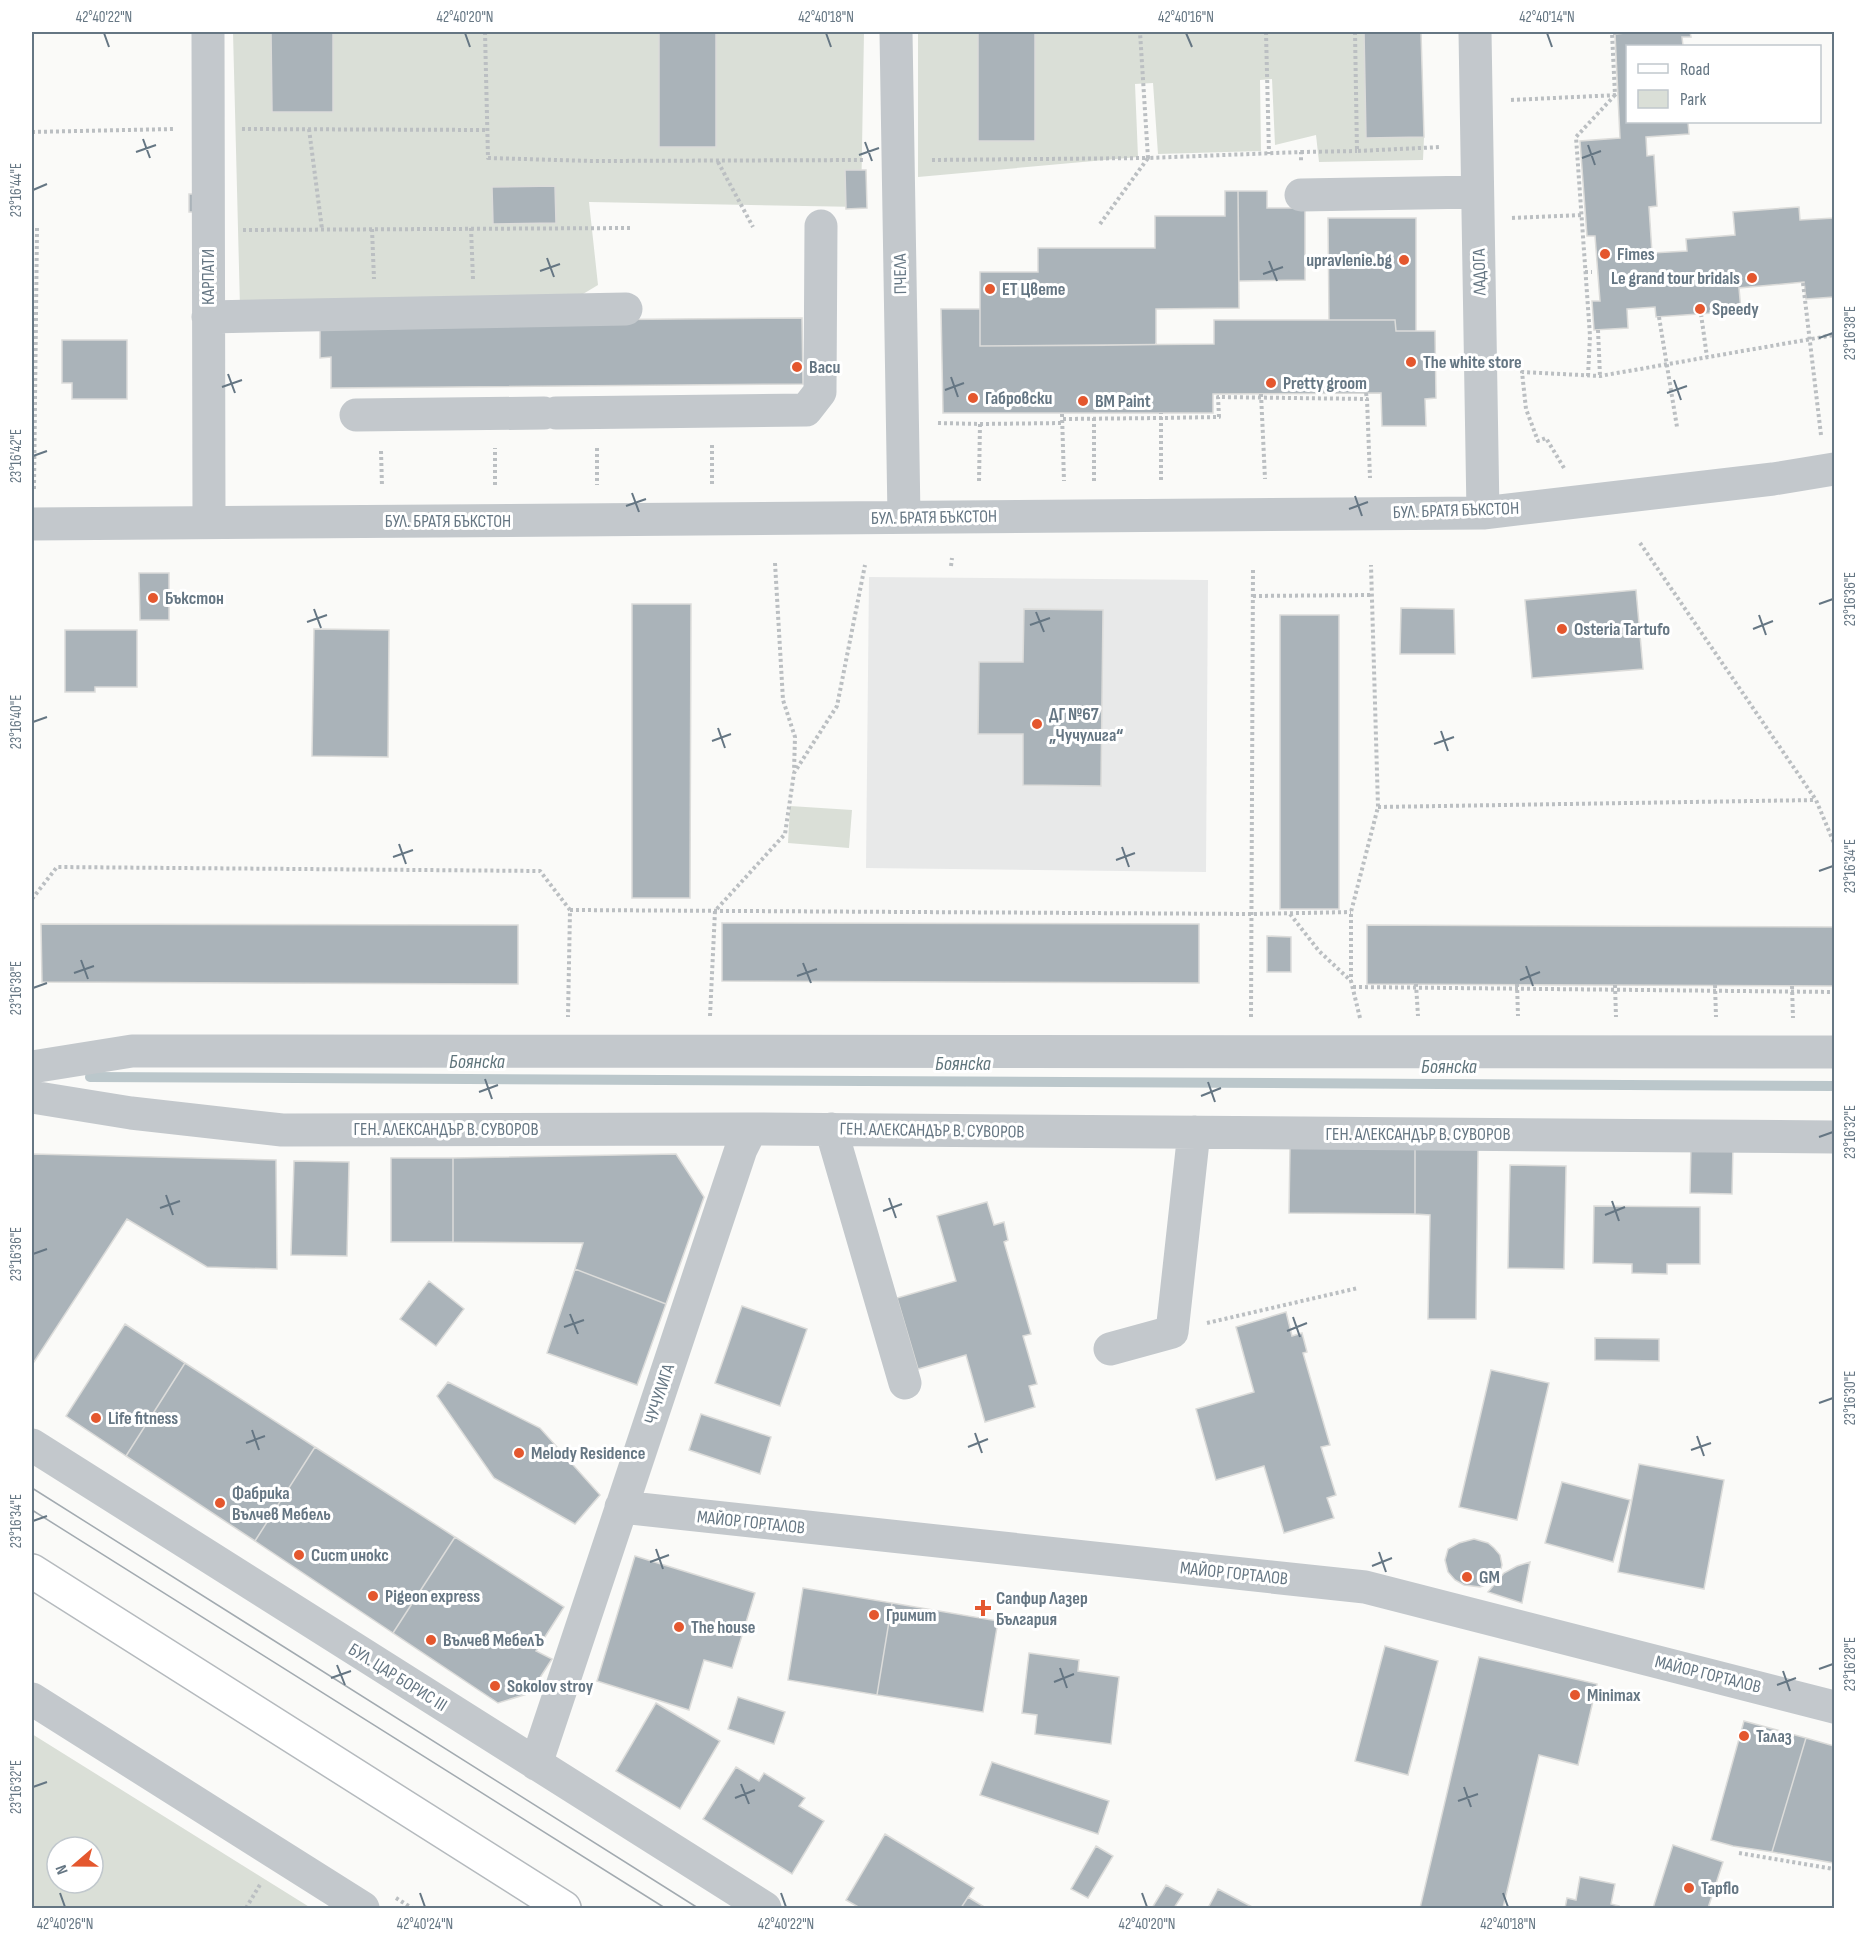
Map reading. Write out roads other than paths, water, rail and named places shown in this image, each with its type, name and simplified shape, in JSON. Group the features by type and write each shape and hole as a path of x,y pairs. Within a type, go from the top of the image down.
{"main road":[{"path":"32,1571 564,1908"}],"street":[{"name":"КАРПАТИ","path":"208,32 209,522"},
{"name":"ПЧЕЛА","path":"896,32 904,517"},
{"name":"ЛАДОГА","path":"1475,32 1482,513"},
{"path":"1301,195 1478,206"},
{"path":"356,416 806,410 820,392 820,226"},
{"path":"208,317 626,309"},
{"name":"БУЛ. БРАТЯ БЪКСТОН","path":"32,524 1482,513 1762,480 1834,469"},
{"path":"32,1067 132,1051 1834,1052"},
{"name":"ГЕН. АЛЕКСАНДЪР В. СУВОРОВ","path":"32,1097 131,1113 282,1130 831,1129 1834,1137"},
{"name":"ЧУЧУЛИГА","path":"536,1764 741,1149 751,1129"},
{"path":"831,1129 905,1383"},
{"path":"1110,1349 1172,1332 1194,1132"},
{"name":"БУЛ. ЦАР БОРИС III","path":"32,1445 765,1908"},
{"name":"МАЙОР ГОРТАЛОВ","path":"621,1508 1365,1587 1834,1707"},
{"path":"32,1699 363,1908"}],"waterway":[{"name":"Боянска","path":"90,1077 1834,1086"}],"tram line":[{"path":"32,1488 698,1908"},
{"path":"32,1510 665,1908"}],"place":[{"name":"Fimes","path":"1605,254"},
{"name":"upravlenie.bg","path":"1404,260"},
{"name":"Le grand tour bridals","path":"1752,278"},
{"name":"ЕТ Цвете","path":"990,289"},
{"name":"Speedy","path":"1700,309"},
{"name":"The white store","path":"1411,362"},
{"name":"Васи","path":"797,367"},
{"name":"Pretty groom","path":"1271,383"},
{"name":"Габровски","path":"973,398"},
{"name":"BM Paint","path":"1083,401"},
{"name":"Бъкстон","path":"153,598"},
{"name":"Osteria Tartufo","path":"1562,629"},
{"name":"ДГ №67 „Чучулига“","path":"1037,724"},
{"name":"Life fitness","path":"96,1418"},
{"name":"Melody Residence","path":"519,1453"},
{"name":"Фабрика Вълчев Мебель","path":"220,1503"},
{"name":"Сист инокс","path":"299,1555"},
{"name":"GM","path":"1467,1577"},
{"name":"Pigeon express","path":"373,1596"},
{"name":"Сапфир Лазер България","path":"983,1608"},
{"name":"Гримит","path":"874,1615"},
{"name":"The house","path":"679,1627"},
{"name":"Вълчев МебелЪ","path":"431,1640"},
{"name":"Sokolov stroy","path":"495,1686"},
{"name":"Minimax","path":"1575,1695"},
{"name":"Талаз","path":"1744,1736"},
{"name":"Tapflo","path":"1689,1888"}]}
